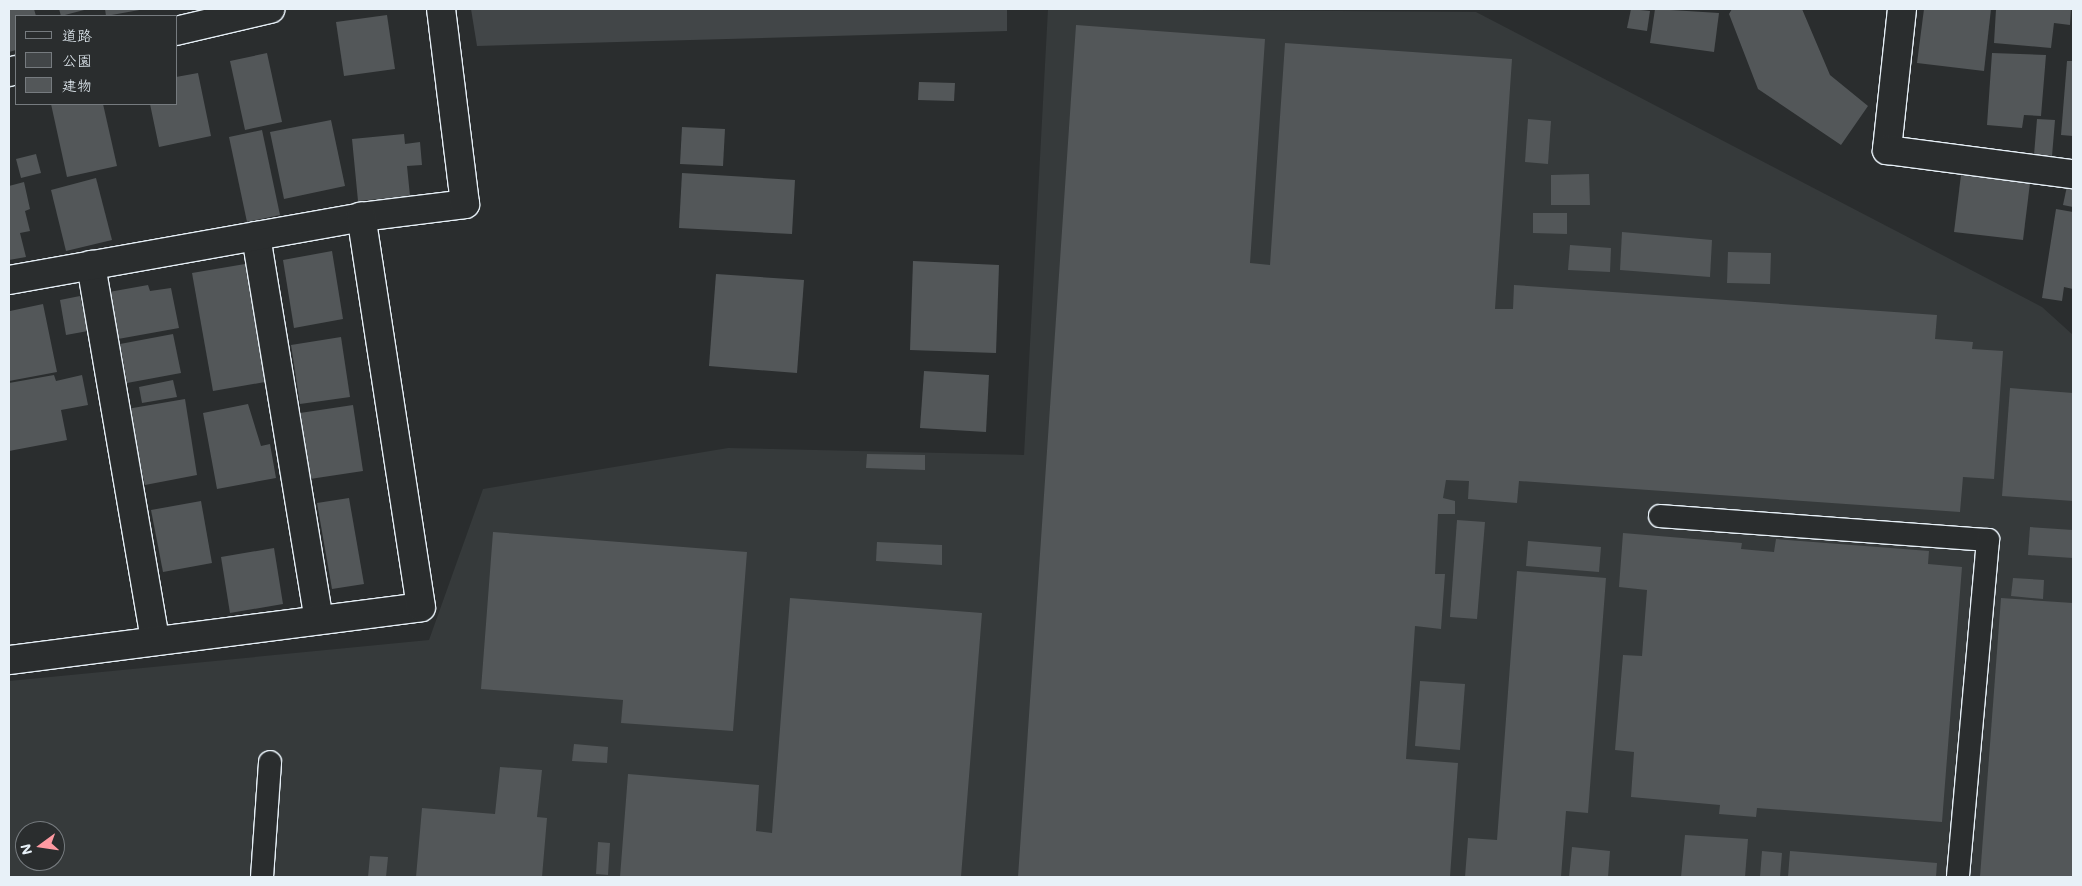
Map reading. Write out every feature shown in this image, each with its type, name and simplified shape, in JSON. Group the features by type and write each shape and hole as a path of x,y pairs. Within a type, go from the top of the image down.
{"street":[{"path":"178,31 270,9"},
{"path":"9,280 361,217 466,204 441,9"},
{"path":"1902,9 1887,150 2073,174"},
{"path":"9,660 155,639 421,607 361,217"},
{"path":"256,236 319,619"},
{"path":"91,265 155,639"}],"lane":[{"path":"1660,516 1988,540 1958,877"},
{"path":"262,877 270,762"}],"shaded area":[{"path":"1048,9 1476,12 2042,307 2073,335 2073,877 9,877 9,681 429,640 483,489 728,448 1024,455"}],"green space":[{"path":"471,9 1007,9 1007,31 477,46"}],"building":[{"path":"9,9 34,9 36,15 15,15 15,50 9,52"},
{"path":"59,9 88,9 65,15 61,15"},
{"path":"105,9 145,9 112,15 106,15"},
{"path":"1631,9 1650,11 1647,31 1627,28"},
{"path":"1655,9 1719,13 1714,52 1650,43"},
{"path":"1732,9 1802,9 1830,75 1868,106 1841,145 1758,89 1729,14"},
{"path":"1924,9 1991,9 1984,71 1917,63"},
{"path":"1996,9 2071,9 2070,25 2054,23 2051,48 1994,43"},
{"path":"387,15 395,69 344,76 336,22"},
{"path":"1076,25 1265,39 1250,263 1270,265 1285,43 1512,59 1495,309 1513,309 1514,285 1937,315 1935,339 1973,342 1972,349 2003,351 1994,479 1963,477 1960,512 1519,481 1517,503 1468,499 1469,481 1446,480 1443,498 1455,501 1455,514 1438,514 1435,574 1445,574 1441,629 1415,626 1406,759 1458,763 1450,877 1018,877"},
{"path":"267,53 282,122 245,130 230,61"},
{"path":"1992,53 2046,55 2041,116 2024,115 2022,128 1987,125"},
{"path":"2067,61 2073,61 2073,136 2061,135"},
{"path":"198,73 211,136 159,147 150,105 178,105 178,77"},
{"path":"919,82 955,83 954,101 918,100"},
{"path":"51,105 103,105 117,166 67,177"},
{"path":"1528,119 1551,121 1548,164 1525,162"},
{"path":"2037,119 2055,120 2052,156 2034,155"},
{"path":"331,120 345,186 284,199 270,132"},
{"path":"682,127 725,129 723,166 680,164"},
{"path":"262,130 280,215 247,222 229,137"},
{"path":"404,134 405,144 420,142 422,165 407,166 410,196 358,201 352,139"},
{"path":"36,154 41,173 21,178 16,159"},
{"path":"682,173 795,180 792,234 679,228"},
{"path":"1589,174 1590,205 1551,205 1551,175"},
{"path":"1961,175 2030,183 2023,240 1954,232"},
{"path":"96,178 112,240 66,251 51,190"},
{"path":"24,182 30,209 25,211 30,231 20,233 26,257 9,260 9,186"},
{"path":"2067,186 2073,187 2073,207 2063,205"},
{"path":"2056,209 2073,212 2073,289 2064,287 2062,301 2042,298"},
{"path":"1533,213 1567,213 1567,234 1533,233"},
{"path":"1622,232 1712,240 1710,277 1620,270"},
{"path":"1570,245 1611,248 1610,272 1568,270"},
{"path":"332,251 343,319 294,328 283,260"},
{"path":"1728,252 1771,253 1770,284 1727,283"},
{"path":"913,261 999,265 996,353 910,350"},
{"path":"245,264 265,382 213,391 192,273"},
{"path":"716,274 804,280 797,373 709,366"},
{"path":"148,285 150,291 171,288 179,328 118,339 109,292"},
{"path":"80,296 88,331 66,335 60,300"},
{"path":"43,304 57,372 9,381 9,307 10,311"},
{"path":"173,334 181,373 127,383 120,344"},
{"path":"341,337 350,397 300,404 291,345"},
{"path":"924,371 989,375 986,432 920,428"},
{"path":"54,375 56,381 82,375 88,405 61,410 67,440 9,451 9,383"},
{"path":"173,380 177,397 142,403 139,387"},
{"path":"2010,388 2073,393 2073,501 2002,496"},
{"path":"185,399 197,475 145,485 127,409"},
{"path":"248,404 261,446 270,444 276,478 217,489 203,413"},
{"path":"353,405 363,471 310,479 300,413"},
{"path":"867,454 925,455 925,470 866,468"},
{"path":"349,498 364,584 332,589 317,503"},
{"path":"201,501 212,563 163,572 151,510"},
{"path":"1457,520 1485,522 1477,619 1450,617"},
{"path":"2030,527 2073,530 2073,558 2028,555"},
{"path":"493,532 747,552 733,731 621,723 623,700 481,689"},
{"path":"1623,533 1742,543 1741,549 1774,552 1776,539 1929,551 1928,564 1962,567 1942,822 1757,808 1756,817 1719,814 1720,805 1631,797 1634,752 1615,750 1623,655 1642,656 1647,590 1619,587"},
{"path":"1528,541 1601,547 1599,572 1526,566"},
{"path":"877,542 942,545 942,565 876,561"},
{"path":"274,548 283,604 230,613 221,557"},
{"path":"1517,571 1606,578 1588,813 1566,811 1561,877 1465,877 1468,838 1497,840"},
{"path":"2013,578 2044,580 2043,599 2011,596"},
{"path":"790,598 982,613 961,877 620,877 628,774 759,785 756,831 772,833"},
{"path":"2001,598 2073,603 2073,877 1980,877"},
{"path":"1420,681 1465,684 1460,750 1415,746"},
{"path":"574,744 608,747 607,763 572,761"},
{"path":"500,767 542,770 537,817 547,818 542,877 416,877 422,808 495,814"},
{"path":"1685,835 1748,839 1745,877 1681,877"},
{"path":"598,842 610,843 608,875 596,874"},
{"path":"1572,847 1610,851 1608,877 1569,877"},
{"path":"1762,851 1782,853 1780,877 1760,877"},
{"path":"1790,851 1937,863 1936,877 1788,877"},
{"path":"370,856 388,857 386,877 368,877"}]}
